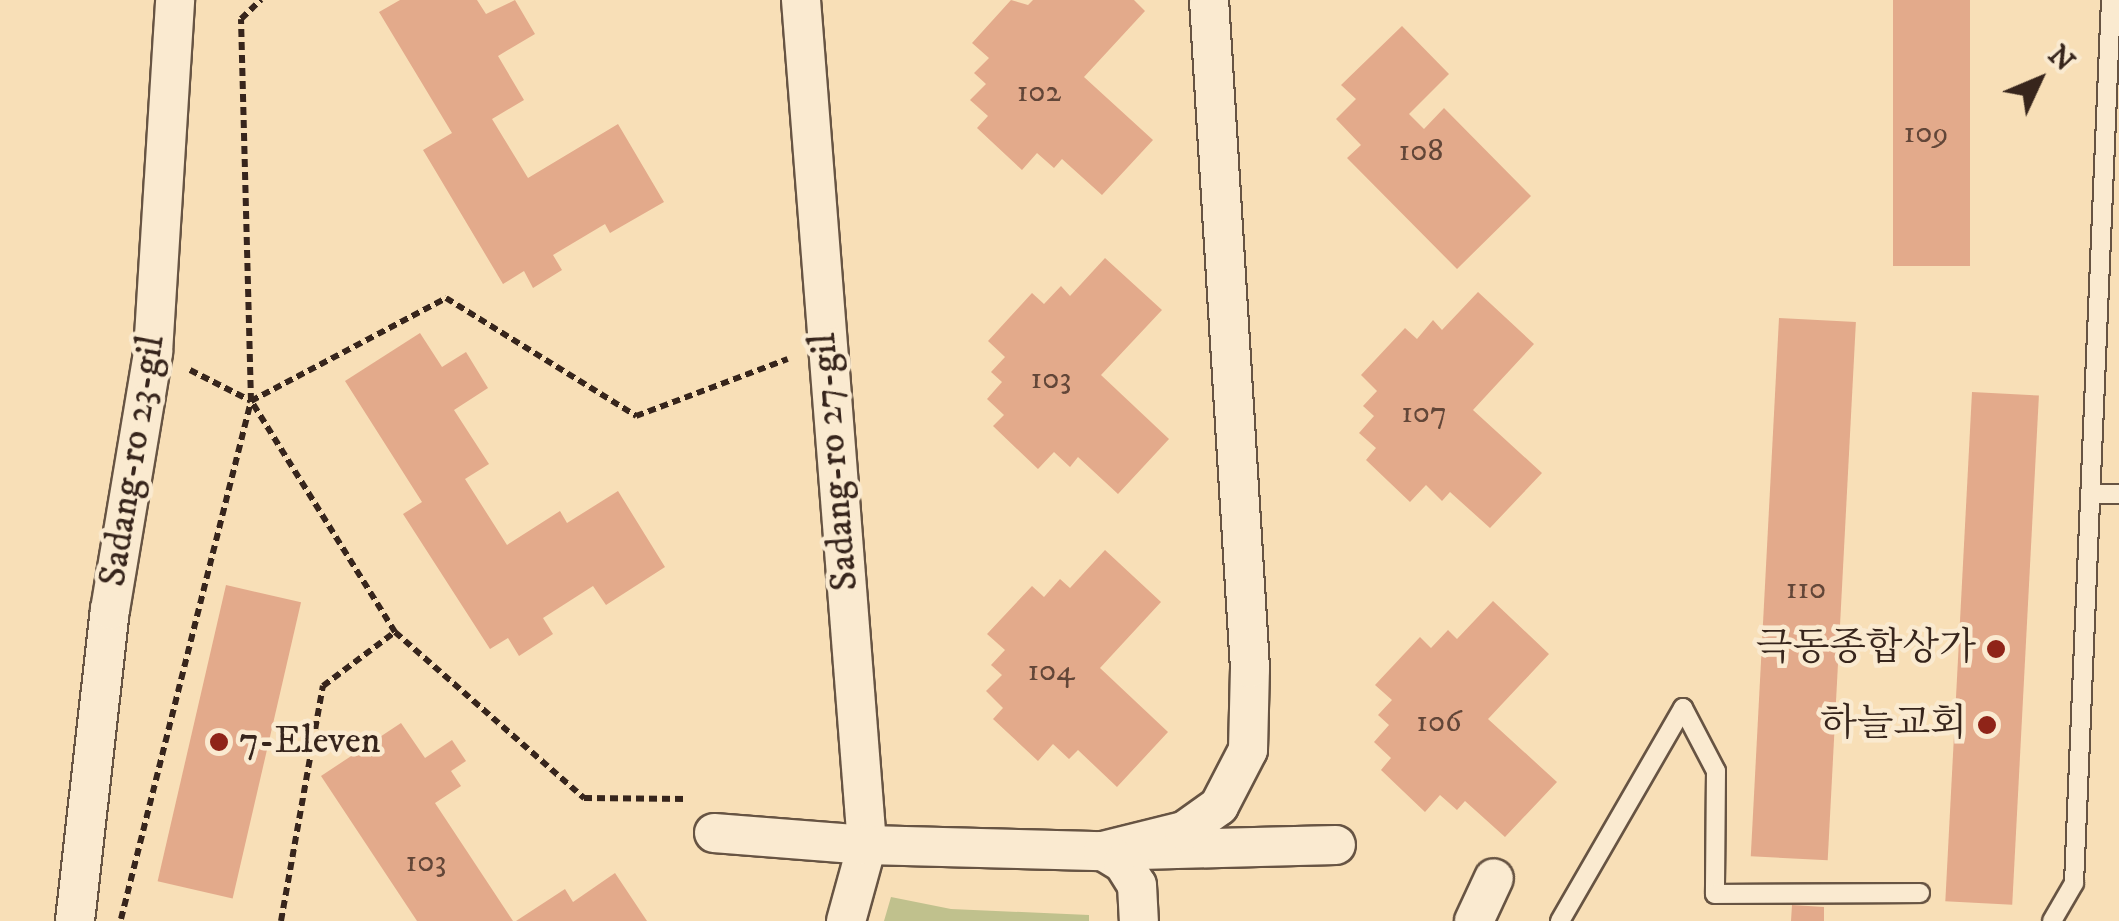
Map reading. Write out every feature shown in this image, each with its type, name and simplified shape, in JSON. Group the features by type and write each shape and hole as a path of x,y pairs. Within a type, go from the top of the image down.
{"street":[{"name":"Sadang-ro 23-gil","path":"75,921 110,610 153,352 175,0"},
{"name":"Sadang-ro 27-gil","path":"801,0 867,846 846,921"},
{"path":"1103,850 1184,831 1219,806 1248,750 1250,668 1209,0"},
{"path":"714,834 867,846 1103,850 1336,845"},
{"path":"1103,850 1124,863 1136,884 1139,921"},
{"path":"1474,921 1494,878"}],"lane":[{"path":"2052,921 2074,883 2111,0"},
{"path":"2093,494 2119,494"},
{"path":"1560,921 1683,708 1716,771 1714,894 1920,893"}],"path":[{"path":"120,921 251,401 240,19 261,0"},
{"path":"251,401 446,298 636,416 825,345"},
{"path":"153,352 251,401 396,632 584,798 694,799"},
{"path":"280,921 323,686 396,632"}],"green space":[{"path":"891,897 951,909 1089,915 1089,921 884,921"}],"building":[{"path":"400,0 477,0 486,14 515,0 535,34 498,56 524,100 492,119 528,178 618,124 664,202 610,233 605,224 553,255 562,270 533,288 524,271 503,284 423,150 452,133 379,12"},
{"path":"1011,0 1028,5 1033,0 1134,0 1145,11 1084,77 1153,140 1102,195 1062,159 1054,168 1037,153 1022,170 977,128 988,116 970,100 986,84 974,73 989,58 972,43"},
{"path":"1893,0 1970,0 1970,266 1893,266"},
{"path":"1402,26 1449,74 1409,114 1424,129 1444,108 1531,196 1457,269 1347,158 1361,145 1336,119 1356,99 1341,85"},
{"path":"1105,258 1162,310 1101,375 1169,439 1118,494 1078,457 1070,467 1054,452 1038,469 993,426 1004,415 987,399 1002,382 991,372 1005,357 988,341 1032,293 1044,304 1061,286 1070,296"},
{"path":"1478,292 1534,344 1473,410 1542,473 1490,528 1450,492 1442,501 1426,485 1410,502 1366,460 1376,448 1359,433 1374,416 1363,406 1377,391 1361,375 1405,328 1417,339 1433,320 1442,330"},
{"path":"1779,318 1856,322 1828,860 1751,856"},
{"path":"420,333 442,367 466,352 488,388 454,410 489,464 465,479 507,545 560,511 567,523 618,491 665,567 606,605 593,586 543,618 553,634 519,656 508,638 490,649 403,514 422,502 345,381"},
{"name":"극동종합상가","path":"1972,392 2039,396 2012,905 1945,901"},
{"path":"1105,550 1161,602 1100,668 1168,732 1117,787 1078,750 1069,759 1053,744 1038,761 993,719 1003,708 986,691 1002,675 991,665 1005,650 987,634 1032,586 1044,597 1060,579 1070,588"},
{"path":"226,585 301,602 233,899 158,881"},
{"path":"1493,601 1549,654 1488,719 1557,782 1505,837 1465,801 1457,810 1440,795 1425,812 1381,770 1391,758 1374,742 1389,725 1378,715 1392,700 1375,685 1420,637 1431,648 1448,630 1457,639"},
{"path":"401,723 425,758 452,740 466,761 451,771 461,786 435,803 513,921 417,921 321,776"},
{"path":"615,873 647,921 516,921 565,889 573,902"},
{"path":"1792,905 1824,907 1824,921 1791,921"}],"place":[{"name":"극동종합상가","path":"1996,649"},
{"name":"하늘교회","path":"1987,725"},
{"name":"7-Eleven","path":"219,742"}]}
